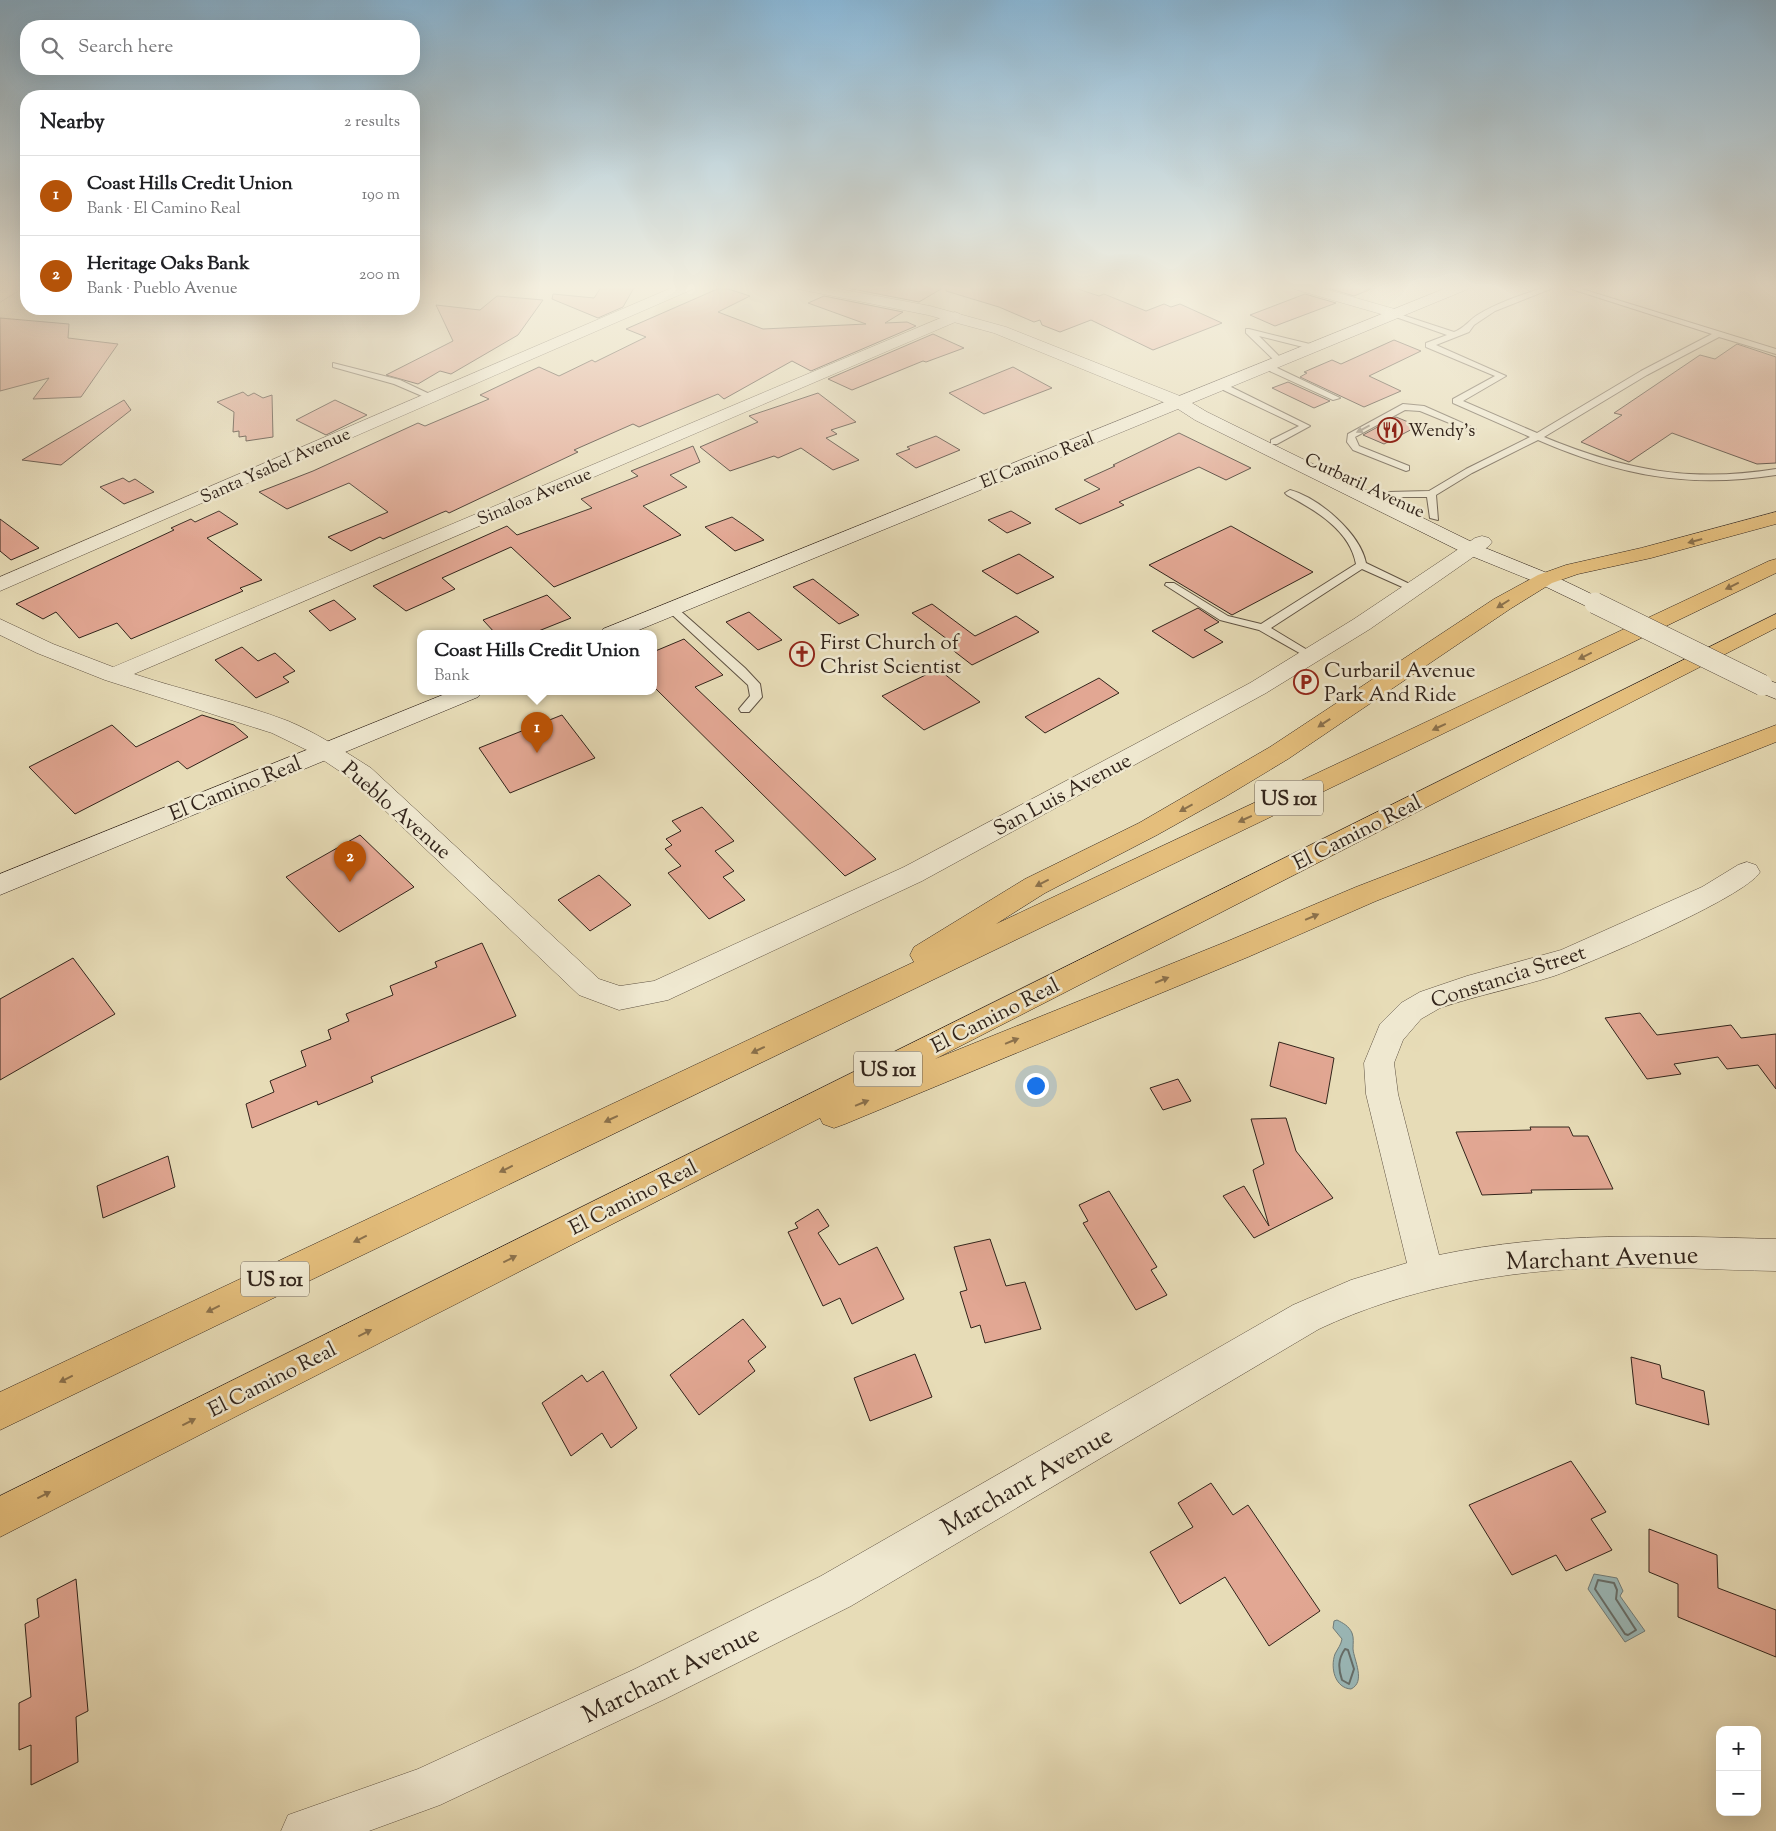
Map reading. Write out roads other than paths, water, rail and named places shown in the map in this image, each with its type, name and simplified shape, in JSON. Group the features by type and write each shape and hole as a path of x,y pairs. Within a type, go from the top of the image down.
{"highway":[{"path":"802,1030 1035,886 1148,829 1224,786 1545,579 1573,568 1644,554 1776,518"},
{"name":"US 101","path":"0,1411 1776,565"},
{"name":"El Camino Real","path":"0,1517 1776,620"},
{"path":"638,1194 1238,949 1366,894 1776,734"}],"street":[{"name":"Santa Ysabel Avenue","path":"0,585 491,371"},
{"name":"Sinaloa Avenue","path":"113,675 826,371"},
{"name":"Curbaril Avenue","path":"1105,371 1179,402 1211,412 1435,518 1476,545"},
{"name":"El Camino Real","path":"621,630 1252,371"},
{"name":"Curbaril Avenue","path":"1179,402 1202,416 1476,545 1769,689"},
{"name":"San Luis Avenue","path":"619,998 658,992 913,874 1258,688 1362,624 1476,545"},
{"name":"Pueblo Avenue","path":"0,626 22,638 113,675 292,732 326,751 362,774 589,987 619,998"},
{"name":"El Camino Real","path":"0,886 463,695"},
{"name":"Constancia Street","path":"1428,1274 1415,1232 1382,1094 1379,1063 1391,1033 1411,1011 1430,1000 1467,987 1546,967 1571,958 1712,894 1747,872"},
{"name":"Marchant Avenue","path":"304,1831 424,1789 650,1684 836,1591 1306,1316 1364,1292 1428,1274 1479,1263 1546,1254 1615,1252 1776,1255"}],"lane":[{"path":"359,371 397,382 432,397"},
{"path":"1287,371 1336,398"},
{"path":"1491,371 1502,376 1456,401 1606,462 1641,473 1680,476 1758,475 1776,472"},
{"path":"1388,495 1431,494 1469,471 1539,436 1647,371"},
{"path":"1220,385 1306,426 1274,442"},
{"path":"1406,468 1356,448 1351,442 1351,436 1403,408 1421,408 1472,429"},
{"path":"1290,493 1328,516 1346,533 1361,554 1361,565"},
{"path":"1431,494 1435,518"},
{"path":"1361,565 1413,588"},
{"path":"1263,628 1361,565"},
{"path":"1170,585 1224,618 1263,628 1310,656"},
{"path":"672,609 741,670 754,684 756,697 745,709"}],"water":[{"path":"1594,1574 1617,1578 1623,1591 1620,1596 1645,1631 1625,1642 1588,1589"},
{"path":"1337,1620 1348,1627 1353,1635 1353,1649 1358,1670 1358,1681 1351,1689 1341,1685 1335,1676 1334,1659 1342,1639 1333,1628 1334,1621"}],"place":[{"name":"Wendy's","path":"1390,430"},
{"name":"First Church of Christ Scientist","path":"802,654"},
{"name":"Curbaril Avenue Park And Ride","path":"1306,682"},
{"name":"Coast Hills Credit Union","path":"537,753"},
{"name":"Heritage Oaks Bank","path":"350,882"}]}
